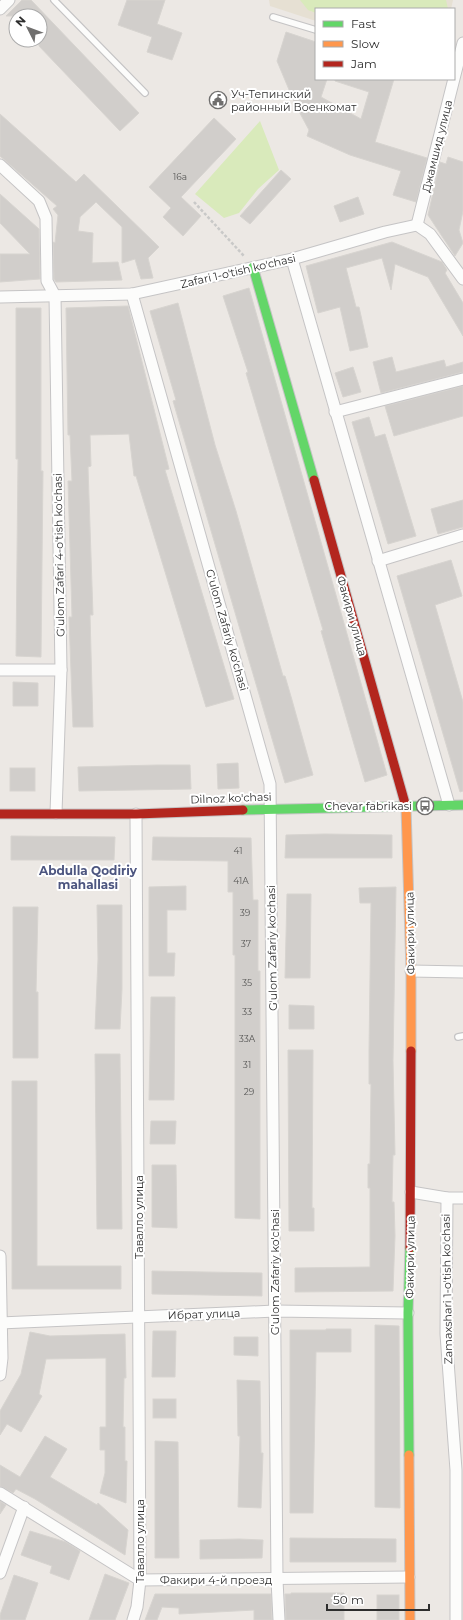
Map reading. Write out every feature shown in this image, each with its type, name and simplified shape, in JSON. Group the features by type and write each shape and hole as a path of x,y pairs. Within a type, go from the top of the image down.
{"street":[{"path":"0,9 10,0"},
{"name":"Джамшид улица","path":"457,56 463,43"},
{"name":"Джамшид улица","path":"418,225 451,80"},
{"path":"0,165 39,201 43,208 46,218 47,281 55,296"},
{"path":"418,225 430,234 463,280"},
{"name":"Zafari 1-o'tish ko'chasi","path":"0,297 132,294 253,267 292,260 385,232 418,225"},
{"path":"292,260 449,805"},
{"name":"Факири улица","path":"253,267 406,806 411,972 411,1192 408,1313 410,1620"},
{"name":"G'ulom Zafariy ko'chasi","path":"132,294 270,784 277,1580 280,1620"},
{"name":"G'ulom Zafari 4-o'tish ko'chasi","path":"55,296 61,670 56,813"},
{"path":"335,412 463,379"},
{"path":"378,561 463,535"},
{"path":"0,670 61,670"},
{"name":"Dilnoz ko'chasi","path":"0,814 136,814 270,809 463,805"},
{"name":"Тавалло улица","path":"133,1620 137,1607 140,1580 140,1316 136,814"},
{"path":"411,972 463,972"},
{"path":"411,1192 447,1198 463,1198"},
{"name":"Zamaxshari 1-o'tish ko'chasi","path":"447,1198 446,1334 456,1470 456,1620"},
{"path":"0,1256 2,1358 0,1375"},
{"name":"Ибрат улица","path":"1,1323 275,1311 408,1313"},
{"path":"0,1493 140,1580"},
{"path":"0,1573 24,1507"},
{"name":"Факири 4-й проезд","path":"140,1580 277,1580 409,1577"}],"lane":[{"path":"54,0 145,93"},
{"path":"273,17 315,30"}],"path":[{"path":"194,202 253,267"}],"shaded area":[{"path":"269,0 453,0 451,8 315,8 315,21 270,6"}],"green space":[{"path":"300,0 446,0 448,8 315,8 315,13 308,10"},
{"path":"260,121 279,170 258,189 239,213 224,218 195,194"}],"building":[{"path":"22,0 31,0 39,8 14,8"},
{"path":"127,0 165,0 157,24 182,33 172,60 147,52 152,37 118,25"},
{"path":"48,18 139,113 120,131 41,48 48,48"},
{"path":"286,32 315,42 315,80 327,80 321,97 361,119 369,92 335,80 394,80 375,142 427,158 416,202 393,195 401,171 350,155 307,136 309,130 295,104 277,61"},
{"path":"0,114 76,182 84,174 159,247 148,258 153,278 141,279 135,259 122,263 122,227 96,202 80,217 78,231 93,233 92,263 118,262 122,280 56,282 54,279 53,242 55,243 58,215 53,209 57,206 0,156"},
{"path":"214,118 236,139 181,197 201,216 183,236 163,217 171,208 149,187"},
{"path":"448,157 463,162 463,211 459,230 463,243 455,256 428,215 440,162 446,164"},
{"path":"281,170 291,179 250,224 240,216"},
{"path":"0,194 39,229 40,279 0,282 0,254 30,254 0,223"},
{"path":"358,197 364,214 340,222 334,206"},
{"path":"392,242 442,262 447,270 445,273 463,303 463,336 428,277 395,264 391,290 382,258 346,268 356,307 359,307 368,347 350,351 340,307 318,313 306,266"},
{"path":"249,288 387,775 365,782 321,631 323,630 246,373 248,372 223,296"},
{"path":"178,303 215,445 236,511 283,676 285,676 313,775 285,783 173,401 176,400 150,311"},
{"path":"128,306 169,469 165,470 234,699 206,707 136,476 134,476 129,434 90,435 91,466 88,467 93,615 90,615 93,727 73,727 69,617 72,617 68,481 72,481 70,435 68,435 66,308"},
{"path":"16,308 41,308 41,471 43,471 41,657 16,656 18,459 16,459"},
{"path":"392,357 396,372 444,360 446,367 463,362 463,372 381,393 373,362"},
{"path":"353,367 361,392 343,397 335,373"},
{"path":"463,386 463,416 394,436 385,406"},
{"path":"369,417 375,437 385,434 416,536 388,544 352,422"},
{"path":"463,500 463,527 438,534 431,509"},
{"path":"451,560 462,596 435,605 463,702 463,791 460,792 397,576"},
{"path":"13,682 38,683 38,706 13,706"},
{"path":"238,763 239,788 218,789 217,764"},
{"path":"190,765 191,789 79,791 78,767"},
{"path":"10,768 35,768 35,791 10,791"},
{"path":"286,835 392,835 392,858 285,858"},
{"path":"11,836 115,837 114,860 11,860"},
{"path":"153,837 251,838 253,900 258,900 258,971 260,971 260,1219 235,1218 235,955 233,955 233,892 228,892 228,861 152,860"},
{"path":"186,886 186,910 167,910 167,953 175,953 174,976 149,976 149,887"},
{"path":"396,887 393,1061 395,1155 393,1155 392,1202 394,1202 395,1236 393,1291 295,1292 295,1268 370,1267 370,1188 368,1188 368,1164 370,1164 371,1084 369,1084 369,1051 371,903 360,903 359,888"},
{"path":"287,894 311,894 310,978 285,978"},
{"path":"97,905 122,905 122,989 120,1029 95,1029 98,959"},
{"path":"13,907 38,907 36,992 38,992 38,1058 13,1058"},
{"path":"151,997 175,997 174,1100 149,1100"},
{"path":"289,1005 314,1006 314,1029 289,1029"},
{"path":"288,1050 313,1050 312,1208 314,1208 314,1231 289,1231"},
{"path":"95,1054 120,1054 122,1229 97,1229"},
{"path":"12,1081 37,1081 37,1266 121,1266 121,1289 12,1289"},
{"path":"151,1121 176,1121 175,1144 150,1144"},
{"path":"152,1165 176,1165 177,1228 152,1227"},
{"path":"152,1271 262,1273 262,1296 152,1294"},
{"path":"375,1325 399,1326 400,1508 375,1507"},
{"path":"351,1329 351,1352 316,1352 313,1513 290,1513 290,1330"},
{"path":"153,1331 176,1331 175,1377 152,1377"},
{"path":"30,1332 50,1336 125,1334 126,1378 124,1378 123,1427 125,1427 125,1461 127,1461 126,1503 100,1493 105,1473 105,1450 100,1450 100,1427 106,1427 106,1358 46,1359 39,1394 42,1396 21,1432 7,1424 0,1435 0,1411 21,1374"},
{"path":"234,1337 258,1337 258,1356 234,1355"},
{"path":"237,1380 260,1381 261,1453 263,1453 261,1508 238,1507 240,1436 238,1436"},
{"path":"153,1399 176,1399 176,1418 153,1418"},
{"path":"45,1436 67,1449 50,1477 97,1505 98,1503 128,1530 125,1555 35,1499 16,1489 13,1493 0,1486 0,1465 20,1477"},
{"path":"155,1441 178,1442 179,1558 155,1558"},
{"path":"0,1501 6,1505 0,1514"},
{"path":"30,1531 66,1542 80,1551 69,1580 50,1573 52,1566 21,1555"},
{"path":"290,1538 396,1539 396,1562 290,1562"},
{"path":"200,1540 263,1540 262,1558 200,1559"},
{"path":"105,1574 129,1583 115,1620 89,1620"},
{"path":"14,1575 38,1583 25,1620 0,1620 0,1615"},
{"path":"344,1593 344,1620 286,1620 285,1594"},
{"path":"155,1594 271,1594 272,1620 254,1620 254,1610 179,1614 179,1608 162,1607 157,1620 145,1620"},
{"path":"377,1595 399,1595 399,1620 377,1620"}],"traffic: fast":[{"path":"253,267 314,480"},
{"path":"243,810 463,805"},
{"path":"409,1455 408,1313 410,1248"}],"traffic: slow":[{"path":"406,807 411,971 411,1051"},
{"path":"409,1455 410,1620"}],"traffic: jam":[{"path":"314,480 406,807"},
{"path":"0,814 136,814 243,810"},
{"path":"410,1248 411,1051"}],"place":[{"name":"Уч-Тепинский районный Военкомат","path":"218,100"},
{"name":"Chevar fabrikasi","path":"425,806"}],"district":[{"name":"Abdulla Qodiriy mahallasi","path":"88,877"}]}
